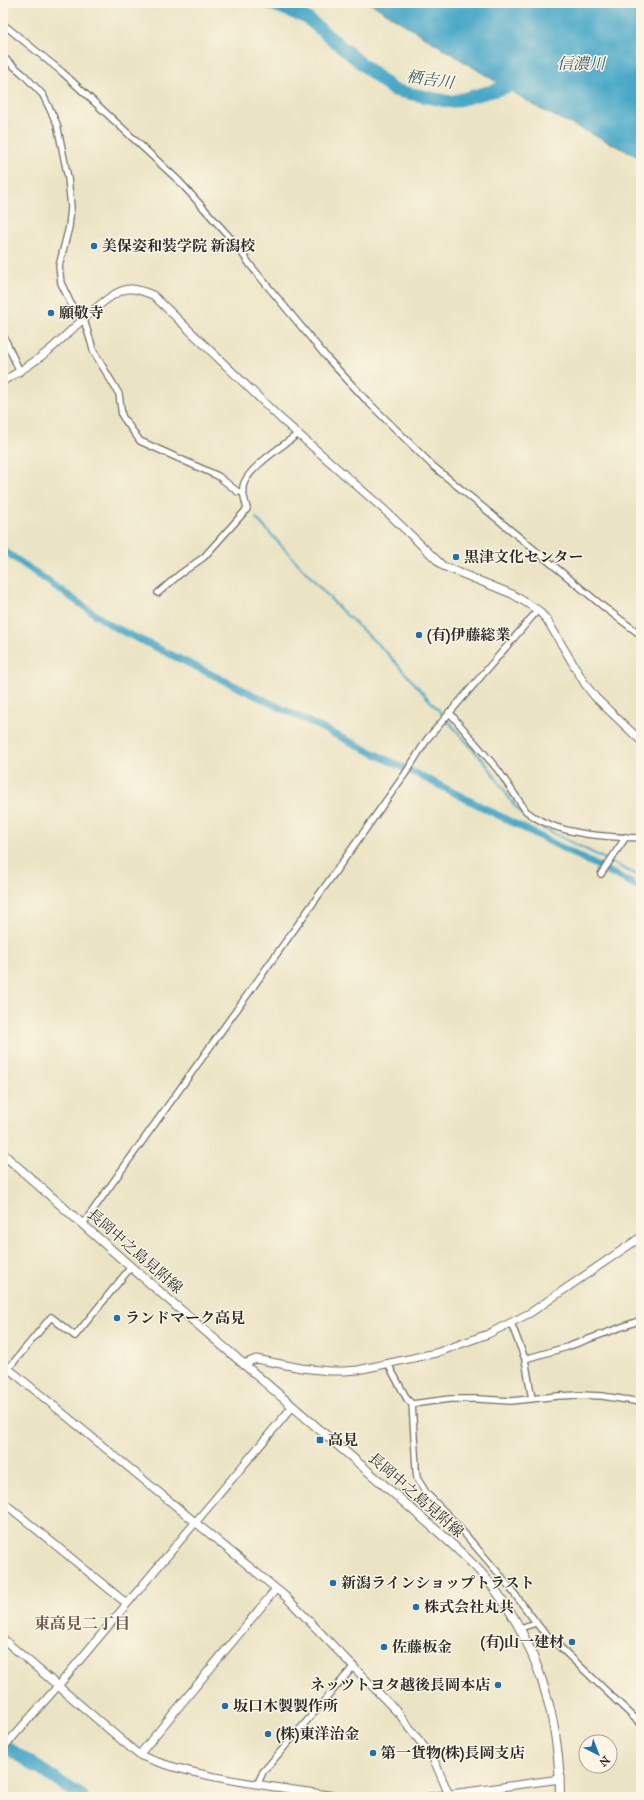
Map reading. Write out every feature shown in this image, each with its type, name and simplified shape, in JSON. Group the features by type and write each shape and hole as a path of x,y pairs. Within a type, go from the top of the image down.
{"main road":[{"name":"長岡中之島見附線","path":"3,1154 469,1560 496,1591 520,1628 544,1682 554,1722 560,1779 560,1797"}],"street":[{"path":"3,24 62,72 179,181 235,243 256,272 329,360 377,411 433,466 599,604 641,634"},
{"path":"3,58 23,74 43,95 57,124 68,178 71,207 69,227 59,266 59,275 67,297 73,308 84,320 94,352 119,394 122,416 140,441 218,476 238,492 243,492"},
{"path":"3,381 20,372 48,352 109,298 122,290 130,288 141,290 153,295 298,434 389,514 443,566 512,594 538,610 547,620 585,684 595,697 641,741"},
{"path":"3,335 20,372"},
{"path":"158,594 180,574 204,557 247,509 243,492 246,480 257,468 298,434"},
{"path":"83,1224 405,774 428,738 538,610"},
{"path":"449,712 498,770 526,811 533,816 558,829 641,838"},
{"path":"601,874 626,837"},
{"path":"244,1364 256,1359 284,1365 330,1371 358,1370 436,1353 457,1346 511,1323 543,1306 641,1237"},
{"path":"131,1267 75,1336 51,1317 6,1366 285,1596 354,1666 400,1715 420,1739 434,1760 450,1795"},
{"path":"525,1359 567,1347 641,1320"},
{"path":"511,1323 525,1359 532,1399"},
{"path":"388,1364 407,1399 412,1404 417,1478 427,1494 450,1517 501,1576 536,1623 641,1724"},
{"path":"412,1404 450,1399 479,1398 511,1401 580,1395 602,1396 641,1402"},
{"path":"3,1748 58,1686 126,1603 293,1406"},
{"path":"3,1502 126,1603"},
{"path":"139,1755 276,1589"},
{"path":"520,1628 536,1623"},
{"path":"3,1639 139,1755 197,1773 341,1797"},
{"path":"258,1783 263,1772 354,1666"},
{"path":"428,1797 560,1779"}],"water":[{"name":"信濃川","path":"370,3 641,3 641,158 540,109"}],"waterway":[{"name":"栖吉川","path":"269,3 307,18 393,90 451,102 522,83"},
{"path":"256,518 339,608 387,653 433,704 487,765 514,805 529,821 641,877"},
{"path":"3,550 112,626 439,785 641,888"},
{"path":"3,1745 83,1797"}],"place":[{"name":"美保姿和装学院 新潟校","path":"94,246"},
{"name":"願敬寺","path":"51,313"},
{"name":"黒津文化センター","path":"456,557"},
{"name":"(有)伊藤総業","path":"419,635"},
{"name":"ランドマーク高見","path":"117,1318"},
{"name":"高見","path":"320,1440"},
{"name":"新潟ラインショップトラスト","path":"333,1583"},
{"name":"株式会社丸共","path":"416,1607"},
{"name":"(有)山一建材","path":"572,1642"},
{"name":"佐藤板金","path":"384,1647"},
{"name":"ネッツトヨタ越後長岡本店","path":"498,1685"},
{"name":"坂口木製製作所","path":"225,1706"},
{"name":"(株)東洋治金","path":"268,1734"},
{"name":"第一貨物(株)長岡支店","path":"373,1753"}],"district":[{"name":"東高見二丁目","path":"82,1623"}]}
